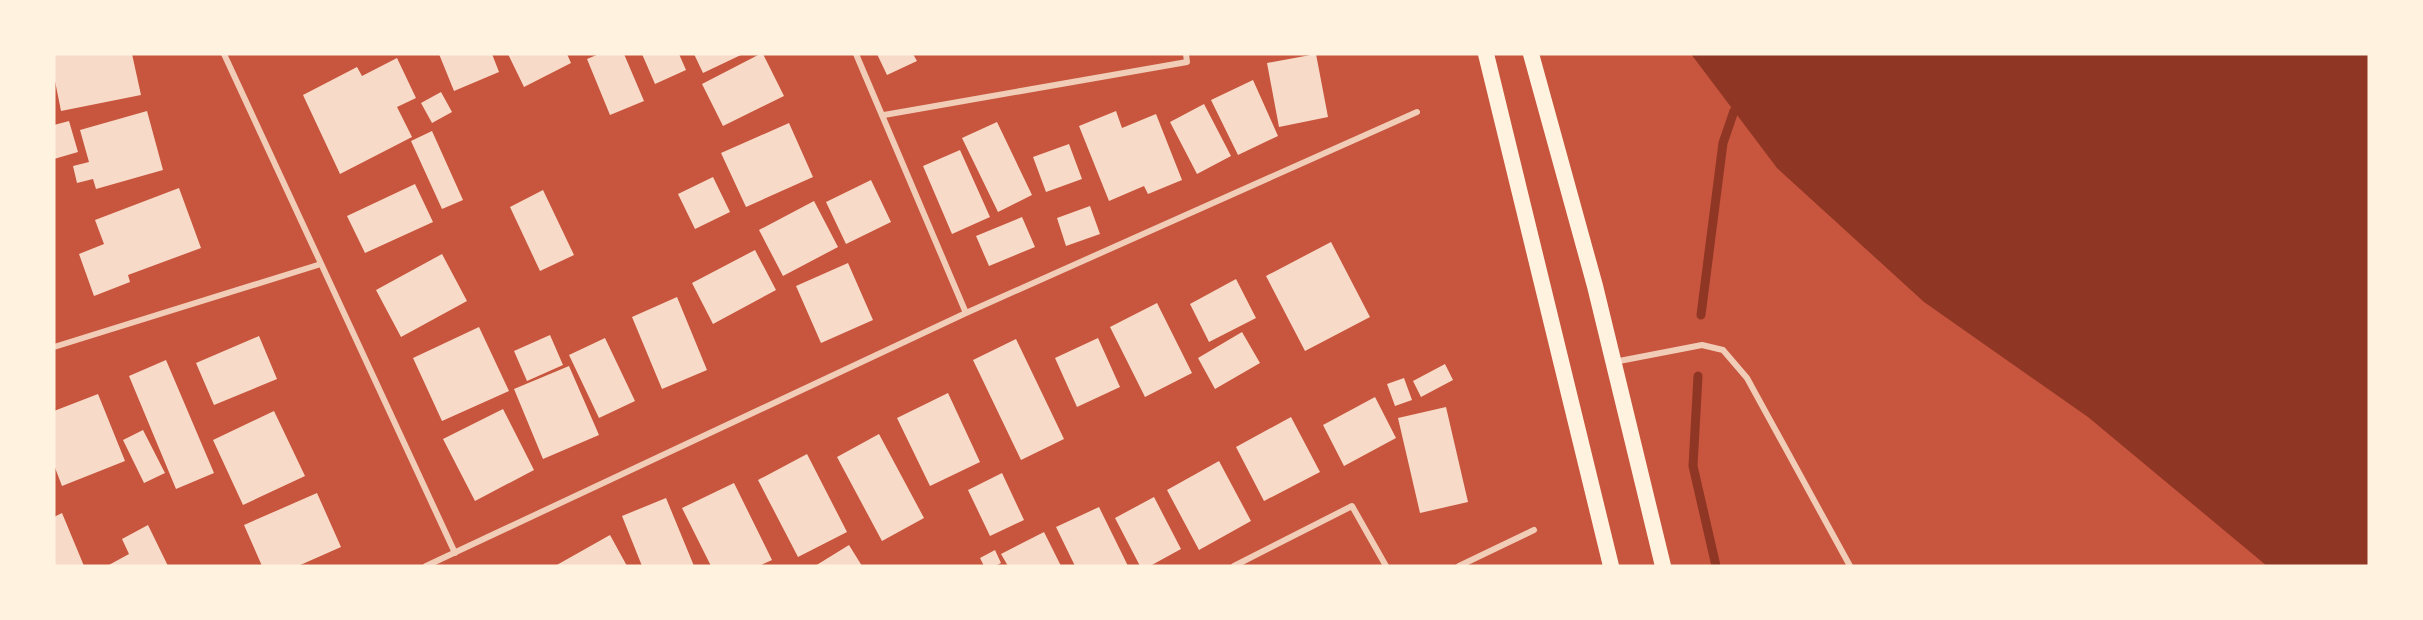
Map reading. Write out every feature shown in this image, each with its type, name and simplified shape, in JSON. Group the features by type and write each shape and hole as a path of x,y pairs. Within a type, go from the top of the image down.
{"highway":[{"path":"1486,54 1611,566"},
{"path":"1531,54 1613,362 1663,566"}],"street":[{"path":"224,54 455,553"},
{"path":"856,54 884,115 966,313"},
{"path":"884,115 1187,62 1186,54"},
{"path":"426,566 966,313 1417,112"},
{"path":"54,347 321,264"},
{"path":"1613,362 1701,345 1723,350 1747,378 1850,566"},
{"path":"1234,566 1352,506 1386,566"},
{"path":"1459,566 1534,530"}],"shaded area":[{"path":"1691,54 2369,54 2369,566 2267,566 2088,417 1924,302 1777,168"}],"building":[{"path":"54,54 132,54 141,95 61,111 54,76"},
{"path":"439,54 492,54 499,72 454,91"},
{"path":"508,54 567,54 571,63 524,87"},
{"path":"599,54 624,54 644,101 610,115 587,59"},
{"path":"642,54 679,54 686,70 655,84"},
{"path":"694,54 743,54 703,73"},
{"path":"763,54 784,96 723,126 702,84"},
{"path":"877,54 913,54 917,61 887,75"},
{"path":"1316,54 1328,117 1279,127 1267,63"},
{"path":"397,58 416,98 397,107 412,137 340,174 303,95 357,67 362,76"},
{"path":"1253,80 1278,136 1238,155 1211,100"},
{"path":"441,92 452,112 432,123 421,103"},
{"path":"1204,104 1231,156 1197,174 1170,122"},
{"path":"147,111 163,170 96,189 93,179 77,183 73,166 89,162 80,130"},
{"path":"1116,111 1122,128 1156,114 1182,180 1148,194 1144,186 1109,201 1079,126"},
{"path":"69,121 78,152 54,159 54,125"},
{"path":"997,122 1032,195 998,212 962,138"},
{"path":"789,123 813,177 746,207 721,153"},
{"path":"432,131 463,200 442,209 411,141"},
{"path":"1069,144 1082,179 1046,192 1033,157"},
{"path":"960,150 990,217 952,234 923,166"},
{"path":"713,177 730,212 695,229 678,194"},
{"path":"871,180 891,222 846,244 826,202"},
{"path":"415,184 433,222 365,253 347,216"},
{"path":"179,188 201,248 128,275 130,282 94,296 79,254 104,244 95,220"},
{"path":"543,190 574,255 540,271 510,207"},
{"path":"814,201 838,247 783,276 759,230"},
{"path":"1090,206 1100,234 1066,246 1057,218"},
{"path":"1022,217 1035,247 989,266 976,236"},
{"path":"1331,242 1370,317 1305,351 1266,276"},
{"path":"755,250 776,290 713,324 692,283"},
{"path":"442,254 467,301 401,337 376,290"},
{"path":"848,263 873,320 821,343 796,286"},
{"path":"1236,279 1256,318 1209,342 1190,304"},
{"path":"677,297 707,370 662,389 632,317"},
{"path":"1157,303 1192,373 1145,397 1110,327"},
{"path":"479,327 509,391 442,421 413,358"},
{"path":"1242,332 1260,363 1215,389 1198,358"},
{"path":"550,335 563,365 527,381 514,351"},
{"path":"259,336 277,379 214,405 196,363"},
{"path":"605,338 635,401 599,418 569,355"},
{"path":"1098,338 1120,387 1077,407 1055,358"},
{"path":"1016,339 1064,439 1021,460 973,360"},
{"path":"166,360 214,473 176,489 129,376"},
{"path":"1445,364 1453,380 1421,397 1413,381"},
{"path":"569,366 599,435 543,459 514,389"},
{"path":"1404,378 1412,400 1395,406 1387,384"},
{"path":"948,393 980,462 930,486 897,418"},
{"path":"98,394 125,461 62,486 54,465 54,411"},
{"path":"1375,397 1396,438 1344,466 1323,425"},
{"path":"1446,407 1468,502 1420,513 1398,418"},
{"path":"503,409 534,470 475,501 443,439"},
{"path":"274,411 305,476 243,505 213,440"},
{"path":"1291,417 1320,472 1264,501 1236,447"},
{"path":"143,430 165,473 144,483 123,440"},
{"path":"879,434 924,518 882,541 837,457"},
{"path":"807,454 847,532 798,557 758,480"},
{"path":"1219,461 1251,521 1199,550 1167,490"},
{"path":"1002,473 1024,520 990,536 968,490"},
{"path":"734,483 772,560 759,566 711,566 682,508"},
{"path":"317,493 341,547 298,566 262,566 244,525"},
{"path":"1154,497 1181,549 1150,566 1140,566 1115,518"},
{"path":"666,498 694,566 642,566 622,516"},
{"path":"1099,507 1128,566 1075,566 1056,527"},
{"path":"62,513 84,566 54,566 54,517"},
{"path":"148,525 168,566 107,566 129,554 122,539"},
{"path":"1044,532 1061,566 1008,566 1001,554"},
{"path":"610,535 627,566 555,566"},
{"path":"849,545 862,566 815,566"},
{"path":"995,550 1001,563 995,566 984,566 980,558"}],"waterway":[{"path":"1701,315 1723,143 1734,111"},
{"path":"1698,376 1693,466 1716,566"}]}
